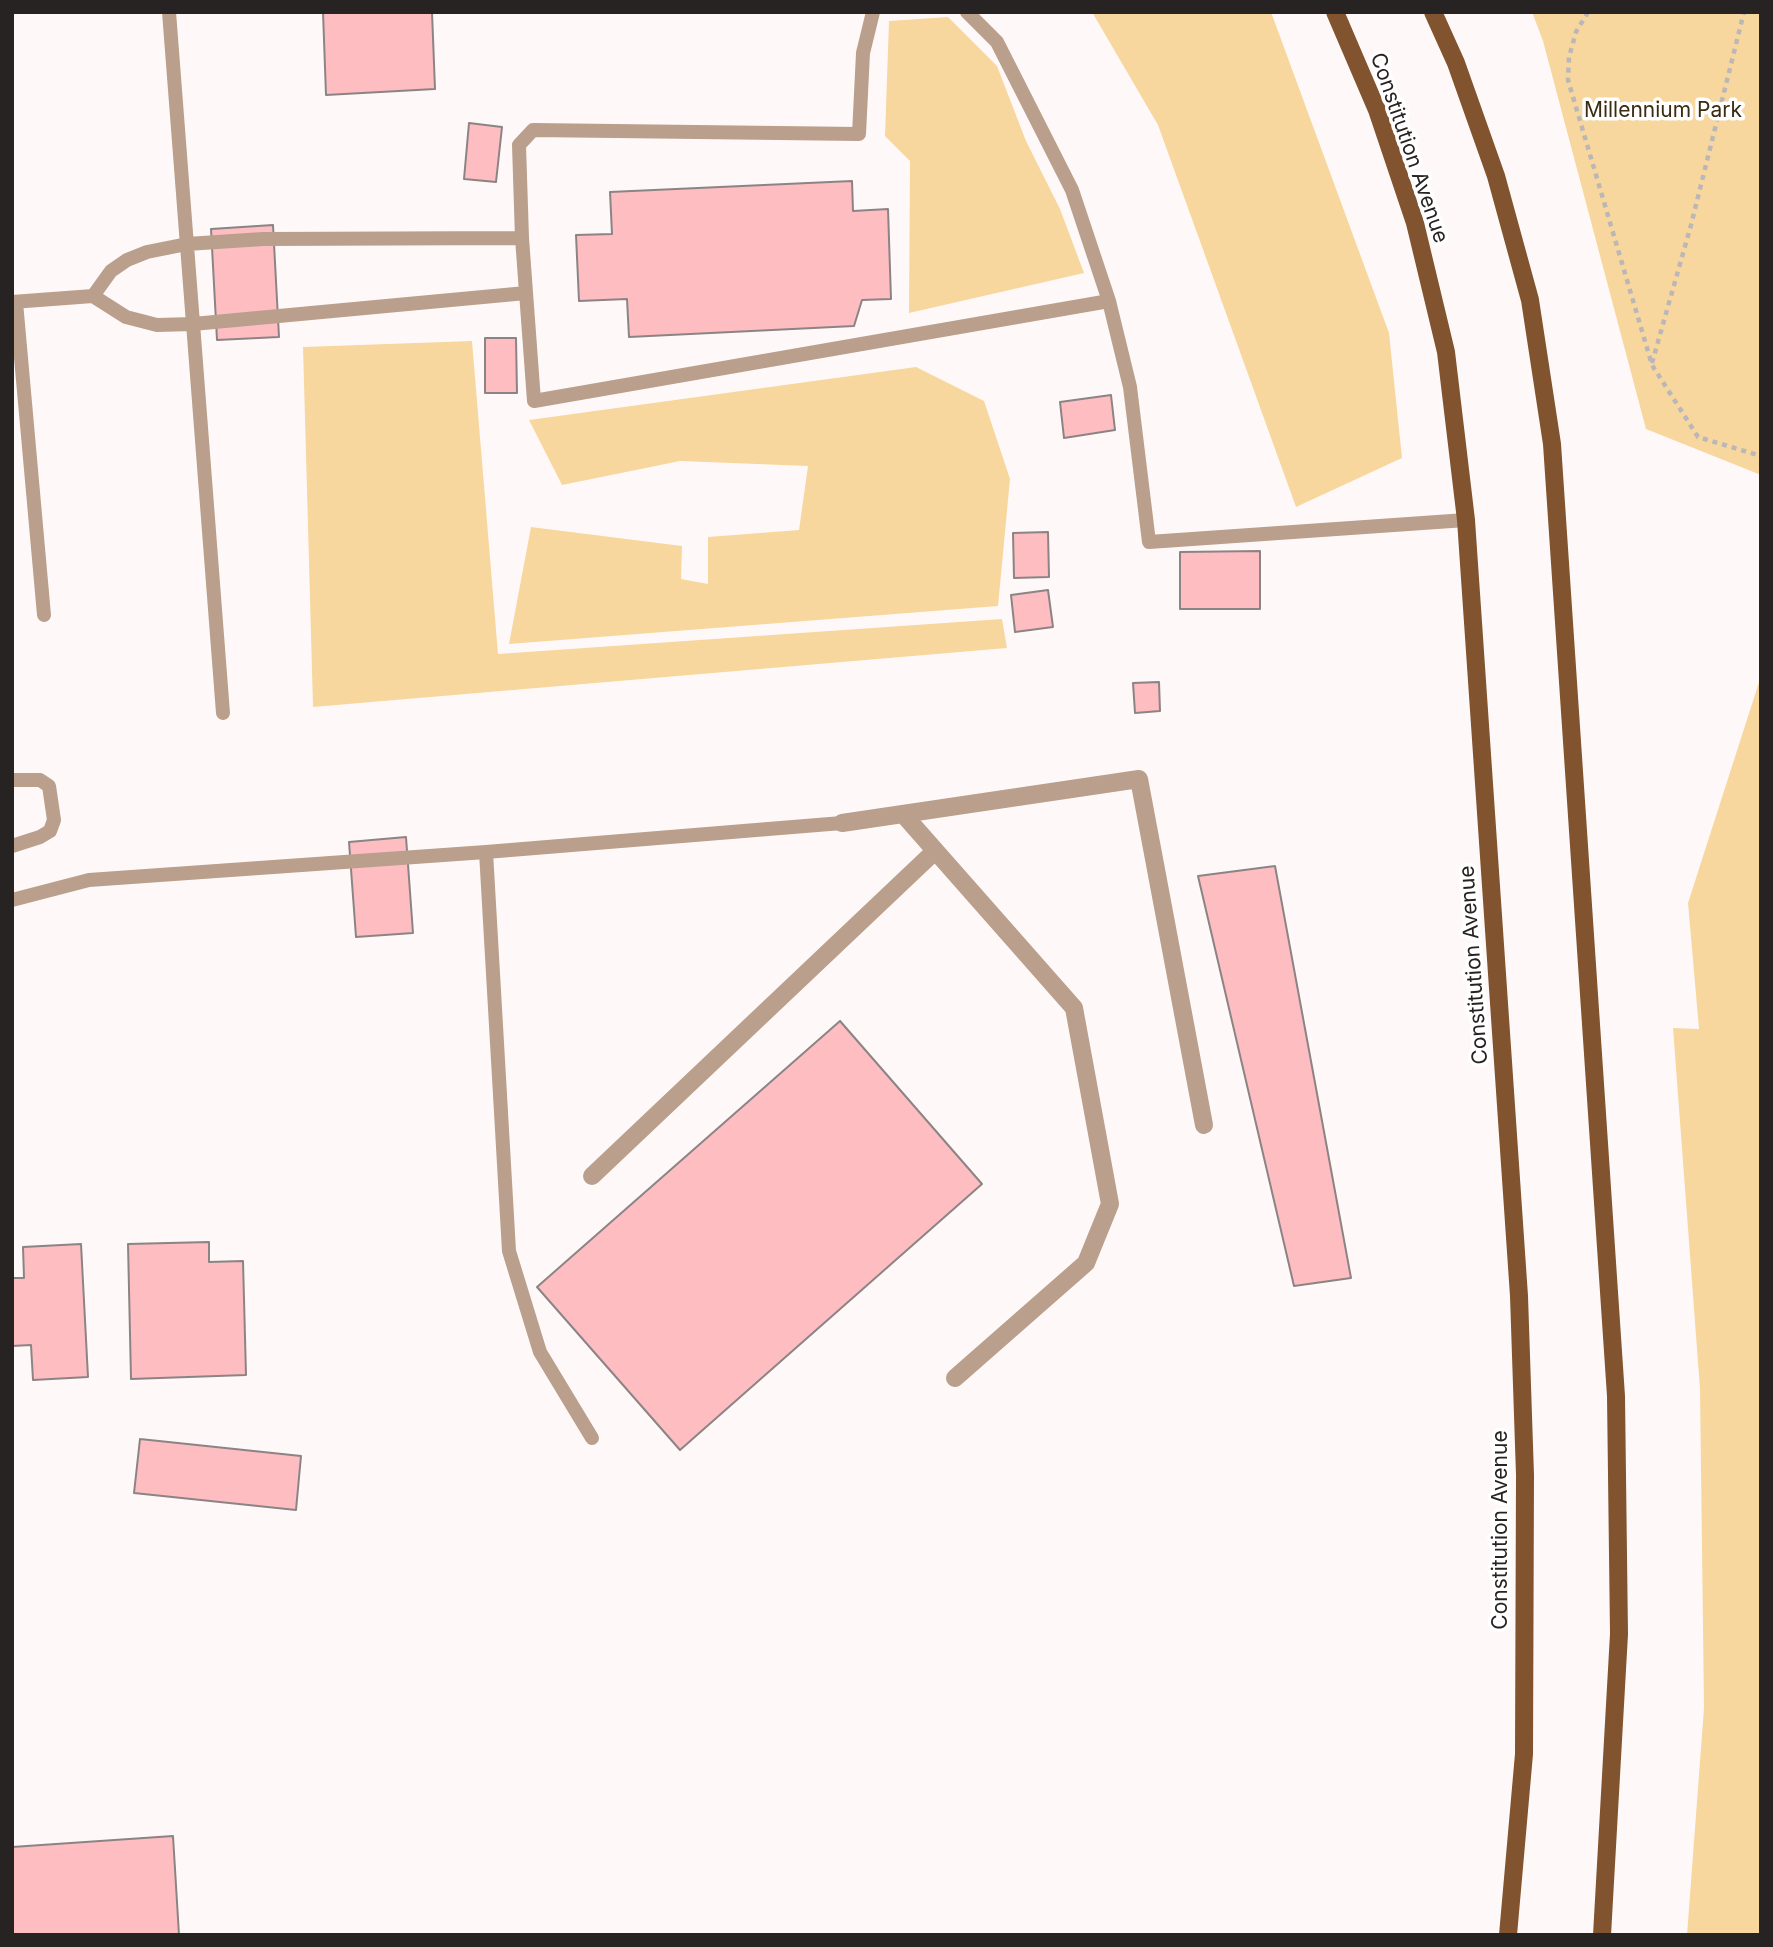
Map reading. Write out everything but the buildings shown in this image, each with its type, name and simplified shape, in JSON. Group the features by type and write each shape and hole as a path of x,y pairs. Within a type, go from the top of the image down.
{"main road":[{"name":"Constitution Avenue","path":"1335,12 1377,110 1415,223 1446,352 1466,520 1519,1296 1525,1475 1524,1754 1508,1935"},
{"path":"1433,12 1456,63 1496,176 1520,262 1530,300 1552,444 1616,1396 1619,1634 1602,1935"}],"street":[{"path":"842,823 1139,779 1204,1125"},
{"path":"903,814 1074,1008 1110,1204 1086,1263 956,1378"},
{"path":"593,1176 935,850"}],"lane":[{"path":"169,12 223,713"},
{"path":"873,12 863,53 859,134 533,130 519,145 522,238 534,401 1110,301"},
{"path":"967,12 997,43 1072,190 1110,301 1129,387 1149,541 1466,520"},
{"path":"93,296 111,271 128,260 147,252 187,244 263,239 522,238"},
{"path":"44,615 14,302 93,296 126,317 157,324 193,324 526,293"},
{"path":"12,780 40,780 49,786 54,820 50,831 12,846"},
{"path":"12,900 89,880 842,823"},
{"path":"486,852 509,1251 540,1352 592,1438"}],"path":[{"path":"1588,12 1576,32 1569,57 1568,80 1652,365 1698,437 1761,456"},
{"path":"1652,365 1691,225 1744,12"}],"green space":[{"path":"1092,12 1271,12 1389,333 1402,458 1296,507 1158,125"},
{"name":"Millennium Park","path":"1532,12 1761,12 1761,475 1646,429 1543,41"},
{"path":"948,17 997,66 1026,141 1060,209 1084,273 909,313 910,161 885,136 889,21"},
{"path":"472,341 498,654 1002,619 1007,648 313,707 303,347"},
{"path":"916,367 984,401 1010,479 998,606 509,644 531,527 682,546 681,579 708,584 708,537 799,530 808,466 680,461 562,485 529,420"},
{"path":"1761,676 1761,1935 1687,1935 1704,1708 1700,1389 1673,1028 1699,1029 1688,903"}]}
